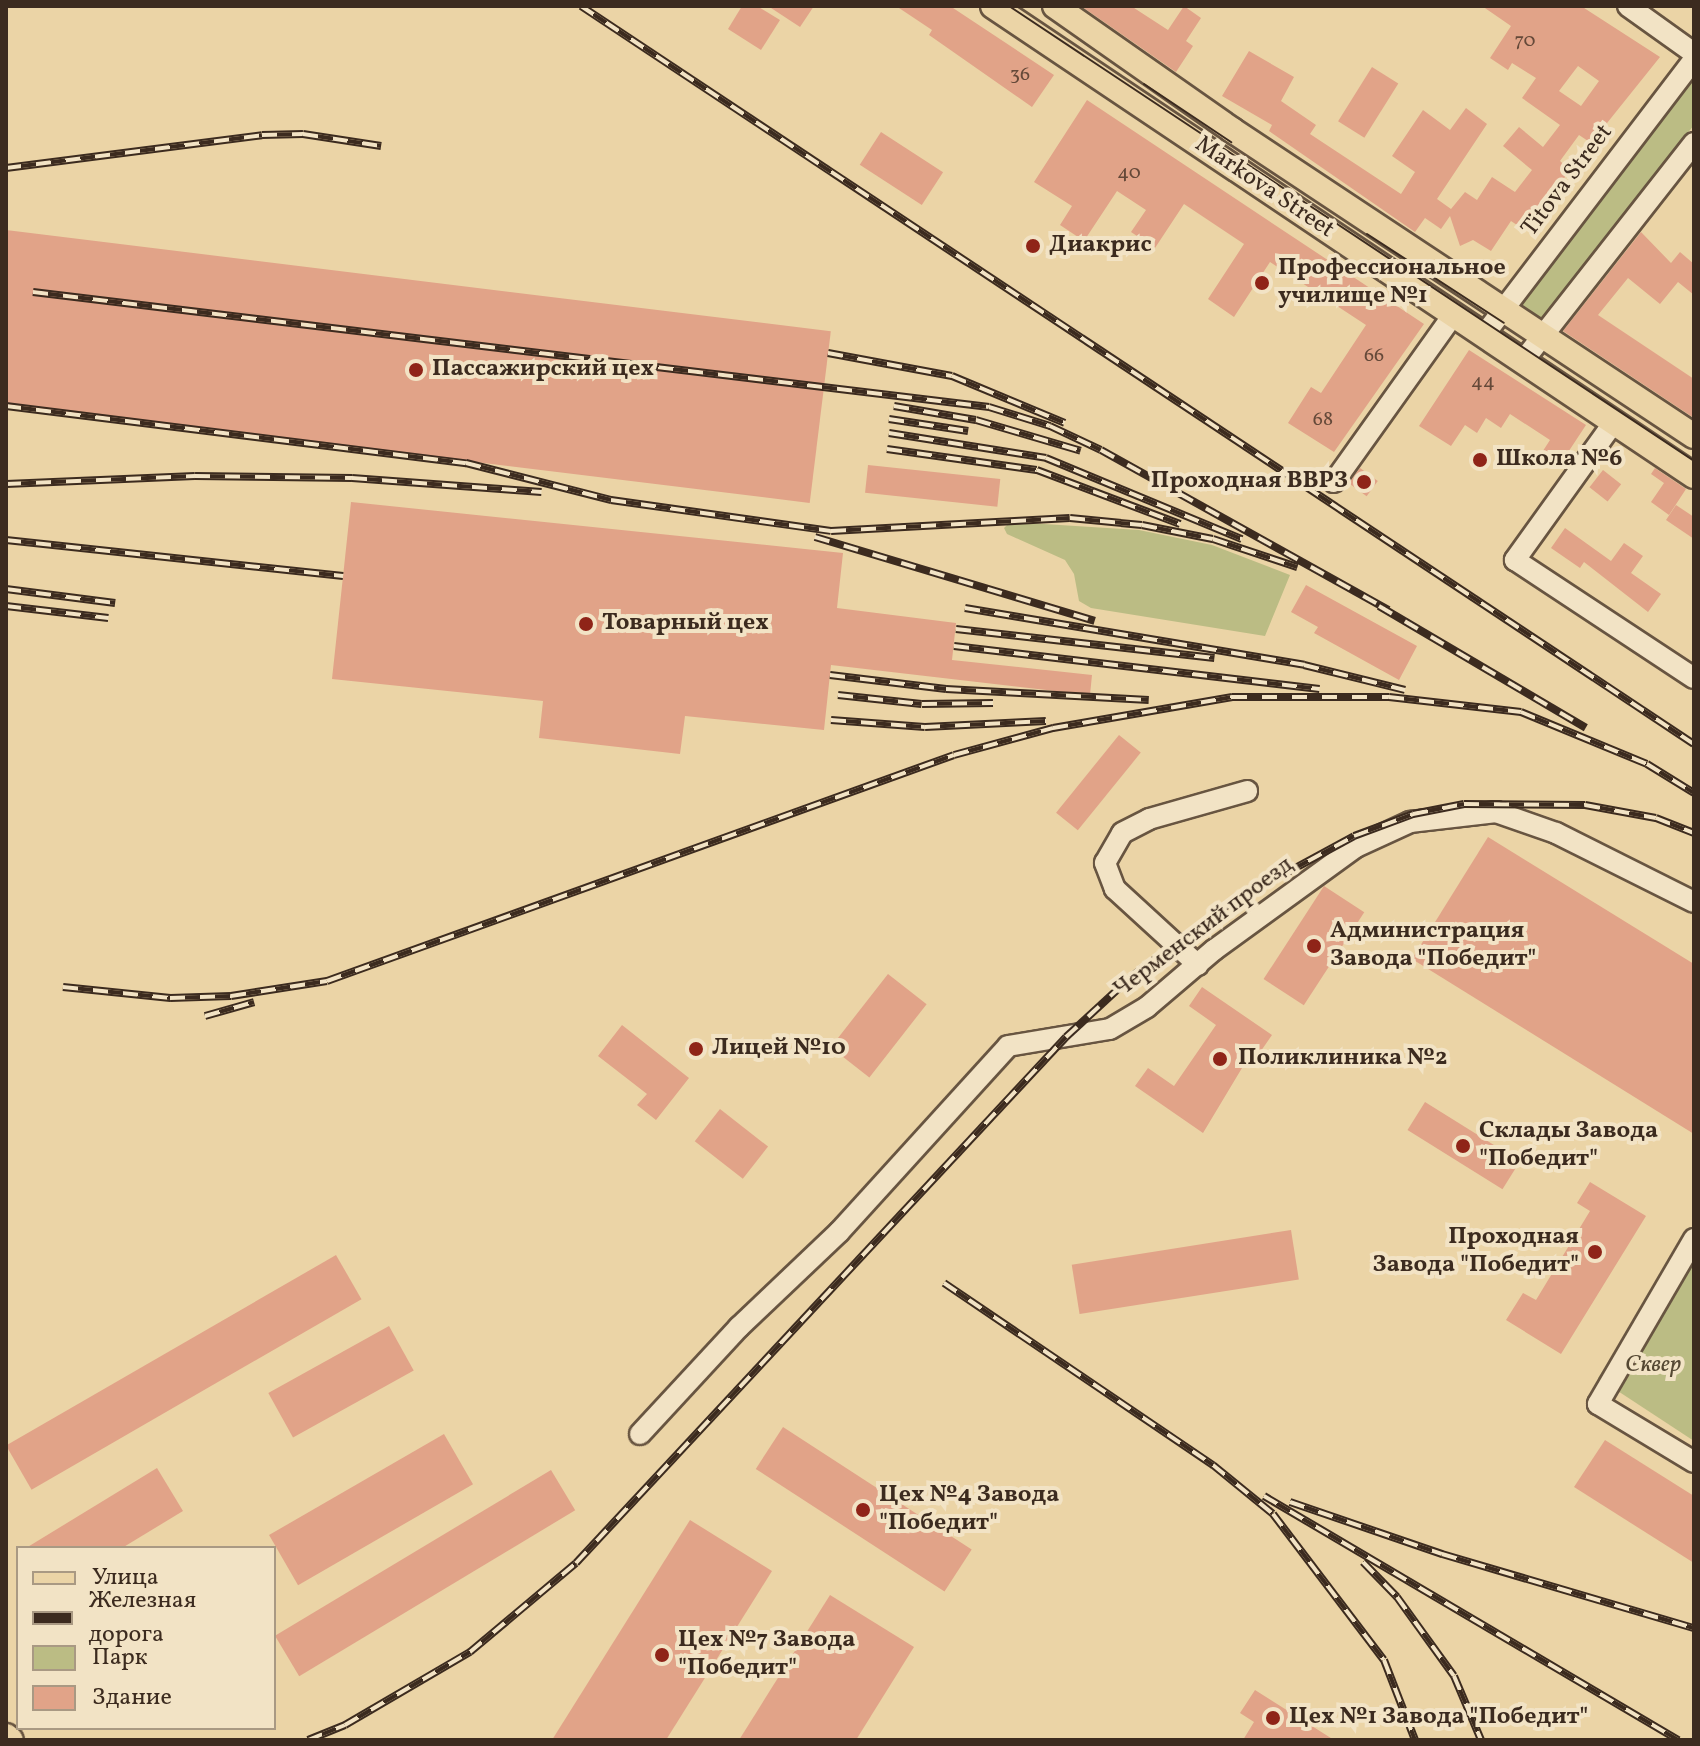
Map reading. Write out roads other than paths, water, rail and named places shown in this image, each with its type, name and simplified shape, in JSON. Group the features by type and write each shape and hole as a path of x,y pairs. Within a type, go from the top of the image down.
{"main road":[{"name":"Markova Street","path":"993,6 1694,476"},
{"name":"Markova Street","path":"1055,6 1541,338 1694,436"},
{"path":"6,1736 11,1740"}],"street":[{"path":"1628,6 1694,56"},
{"name":"Titova Street","path":"1484,335 1694,56"},
{"path":"1523,361 1694,143"},
{"path":"1334,482 1453,315"},
{"path":"1614,422 1515,560 1694,678"},
{"path":"1198,965 1115,889 1105,863 1122,833 1149,819 1247,791"},
{"name":"Черменский проезд","path":"640,1434 739,1327 839,1232 1008,1046 1110,1029 1356,847 1410,822 1447,814 1496,812 1525,819 1694,902"},
{"path":"1694,1239 1598,1404 1694,1462"}],"tram line":[{"path":"1009,6 1694,461"},
{"path":"1144,84 1231,142"},
{"path":"1367,234 1504,323"}],"railway":[{"path":"581,6 1694,744"},
{"path":"6,168 262,135 303,134 381,146"},
{"path":"33,292 989,407 1050,426 1101,450 1388,610"},
{"path":"828,353 952,376 1065,423"},
{"path":"6,406 466,463 611,500 831,531 1070,518 1142,525 1213,539 1297,567"},
{"path":"894,406 976,420 1081,451"},
{"path":"889,419 968,431"},
{"path":"889,433 1046,458 1242,539"},
{"path":"887,449 1037,470 1180,524"},
{"path":"6,484 195,476 352,478 541,492"},
{"path":"815,537 1095,621"},
{"path":"6,540 343,576"},
{"path":"6,589 115,603"},
{"path":"6,606 108,618"},
{"path":"1379,606 1586,728"},
{"path":"965,608 1304,665 1405,690"},
{"path":"956,629 1214,658"},
{"path":"954,646 1319,689"},
{"path":"830,675 946,689 1149,700"},
{"path":"838,695 922,704 993,703"},
{"path":"63,987 170,998 231,996 327,981 954,755 1053,728 1232,697 1389,697 1521,712 1647,764 1694,793"},
{"path":"831,720 925,727 1046,721"},
{"path":"308,1740 345,1725 470,1652 576,1563 1066,1037 1131,977 1229,904 1354,836 1413,814 1464,804 1585,805 1656,818 1694,833"},
{"path":"205,1016 254,1002"},
{"path":"944,1283 1213,1465 1273,1514 1384,1660 1415,1740"},
{"path":"1264,1496 1678,1740"},
{"path":"1290,1502 1442,1554 1694,1628"},
{"path":"1363,1562 1397,1597 1454,1676 1481,1740"}],"place":[{"name":"Диакрис","path":"1033,246"},
{"name":"Профессиональное училище №1","path":"1262,283"},
{"name":"Пассажирский цех","path":"416,370"},
{"name":"Школа №6","path":"1480,460"},
{"name":"Проходная ВВРЗ","path":"1364,482"},
{"name":"Товарный цех","path":"586,624"},
{"name":"Администрация Завода \"Победит\"","path":"1314,946"},
{"name":"Лицей №10","path":"696,1049"},
{"name":"Поликлиника №2","path":"1220,1059"},
{"name":"Склады Завода \"Победит\"","path":"1463,1146"},
{"name":"Проходная Завода \"Победит\"","path":"1595,1252"},
{"name":"Цех №4 Завода \"Победит\"","path":"863,1510"},
{"name":"Цех №7 Завода \"Победит\"","path":"662,1655"},
{"name":"Цех №1 Завода \"Победит\"","path":"1273,1718"}],"park label":[{"name":"Сквер","path":"1653,1366"}]}
